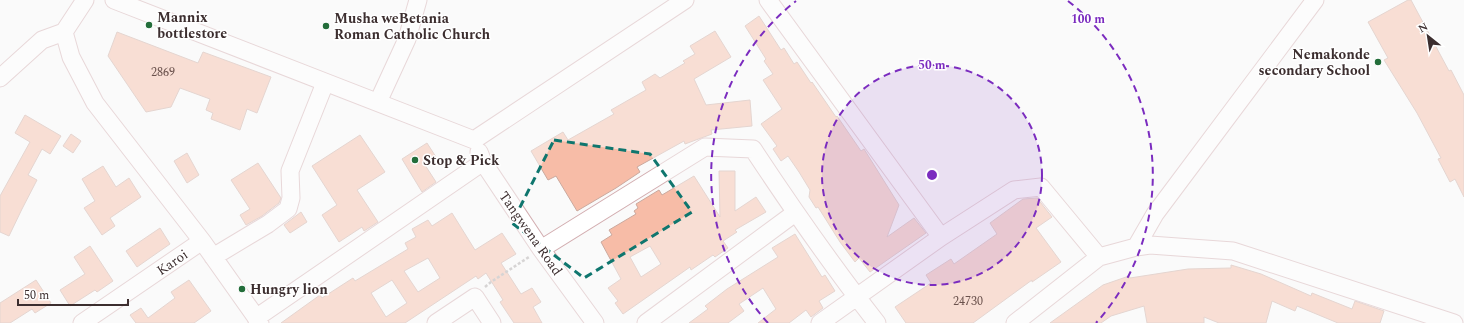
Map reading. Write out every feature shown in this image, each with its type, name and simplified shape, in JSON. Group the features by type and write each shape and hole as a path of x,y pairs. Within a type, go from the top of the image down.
{"street":[{"path":"0,78 42,40 64,32 85,0"},
{"path":"114,0 474,140 683,0"},
{"path":"378,102 407,39 418,0"},
{"path":"768,0 941,237"},
{"path":"1136,247 1155,214 1315,0"},
{"path":"64,32 71,57 95,103 202,241 258,321 483,162"},
{"path":"213,257 288,209 291,198 290,171 325,82"},
{"name":"Tangwena Road","path":"474,140 483,162 541,249 595,323"},
{"path":"541,249 705,147 753,149 795,212 856,297 877,323"},
{"path":"820,323 941,237 1014,190 1041,186 1099,257"},
{"path":"646,323 795,212"},
{"name":"Karoi","path":"82,323 202,241"},
{"path":"1015,323 1099,257 1136,247 1150,245 1233,251 1454,323"},
{"path":"436,323 475,297 492,323"}],"path":[{"path":"475,297 491,282 541,249"}],"highlighted area":[{"path":"554,140 650,154 692,212 584,278 512,223"}],"building":[{"path":"1408,0 1411,0 1449,71 1451,70 1464,95 1464,197 1455,179 1450,182 1438,159 1441,158 1417,113 1384,60 1388,58 1368,22"},
{"path":"759,16 781,50 784,48 794,64 797,62 861,151 864,149 899,205 887,237 914,218 926,233 870,272 859,258 855,262 840,242 818,207 816,208 809,197 810,190 799,172 788,156 781,161 773,149 777,146 761,124 782,109 763,80 773,74 764,61 766,59 745,26"},
{"path":"715,31 731,57 694,79 706,105 750,100 752,126 711,130 712,134 685,144 684,141 637,167 640,172 577,211 556,176 548,180 531,151 563,132 568,140 614,114 611,110 646,90 642,82 655,74 660,78 685,63 683,61 695,54 690,46"},
{"path":"117,32 198,63 203,52 271,77 257,113 247,109 240,130 211,119 213,113 206,110 210,99 180,88 171,107 146,112 108,56"},
{"path":"25,115 61,136 50,154 42,149 28,175 37,180 9,236 0,232 0,196 30,142 15,133"},
{"path":"71,134 81,141 73,153 63,146"},
{"path":"360,135 385,172 357,190 378,222 364,231 362,227 339,242 322,215 337,205 312,166"},
{"path":"427,143 436,157 425,165 436,182 422,192 402,159"},
{"path":"187,153 199,175 187,183 174,161"},
{"path":"258,163 281,198 279,203 262,216 246,225 240,215 250,209 231,180"},
{"path":"103,166 116,187 129,178 141,197 110,218 115,226 102,235 84,208 95,201 82,179"},
{"path":"719,171 735,171 735,211 756,197 766,212 735,230 737,232 723,241 728,248 715,257 713,255 691,270 690,267 623,314 615,303 618,301 608,288 621,279 601,242 612,235 609,230 636,214 634,211 638,208 636,204 659,190 662,195 694,176 720,217","holes":["650,246 661,264 641,277 630,257"]},
{"path":"1037,198 1052,217 1036,228 1061,262 1032,282 1032,280 973,323 906,323 895,307 931,283 926,275 951,259 954,264 997,234 990,223 1023,199"},
{"path":"301,212 307,222 290,233 284,225"},
{"path":"452,213 475,250 502,233 516,254 501,263 521,294 532,288 541,302 533,307 542,323 514,323 500,302 503,300 486,273 478,279 476,276 405,323 281,323 320,295 322,298 353,278 355,281 408,249 405,243 416,237 412,229 428,220 432,226","holes":["428,258 440,278 418,292 404,271","392,280 407,303 386,317 371,293"]},
{"path":"160,228 170,244 137,267 126,251"},
{"path":"795,234 822,277 825,275 835,291 819,301 823,308 811,317 806,310 789,323 758,323 776,309 763,288 739,304 744,311 728,323 689,323 708,309 705,306 727,289 778,257 772,248"},
{"path":"90,246 113,281 97,292 95,290 70,306 60,290 85,274 74,257"},
{"path":"1231,265 1261,274 1311,296 1312,293 1352,309 1355,301 1384,311 1380,323 1338,323 1297,306 1295,311 1272,301 1266,323 1219,323 1204,317 1204,323 1147,323 1144,306 1111,316 1101,323 1050,323 1103,285 1129,276 1130,278 1188,269 1231,268"},
{"path":"36,280 51,303 35,313 32,309 10,323 0,323 0,303"},
{"path":"189,280 211,311 194,323 136,323 130,315 141,308 148,318 175,298 171,292"}],"place":[{"name":"Mannix bottlestore","path":"149,25"},
{"name":"Musha weBetania Roman Catholic Church","path":"326,26"},
{"name":"Nemakonde secondary School","path":"1378,62"},
{"name":"Stop & Pick","path":"415,160"},
{"name":"Hungry lion","path":"242,289"}]}
